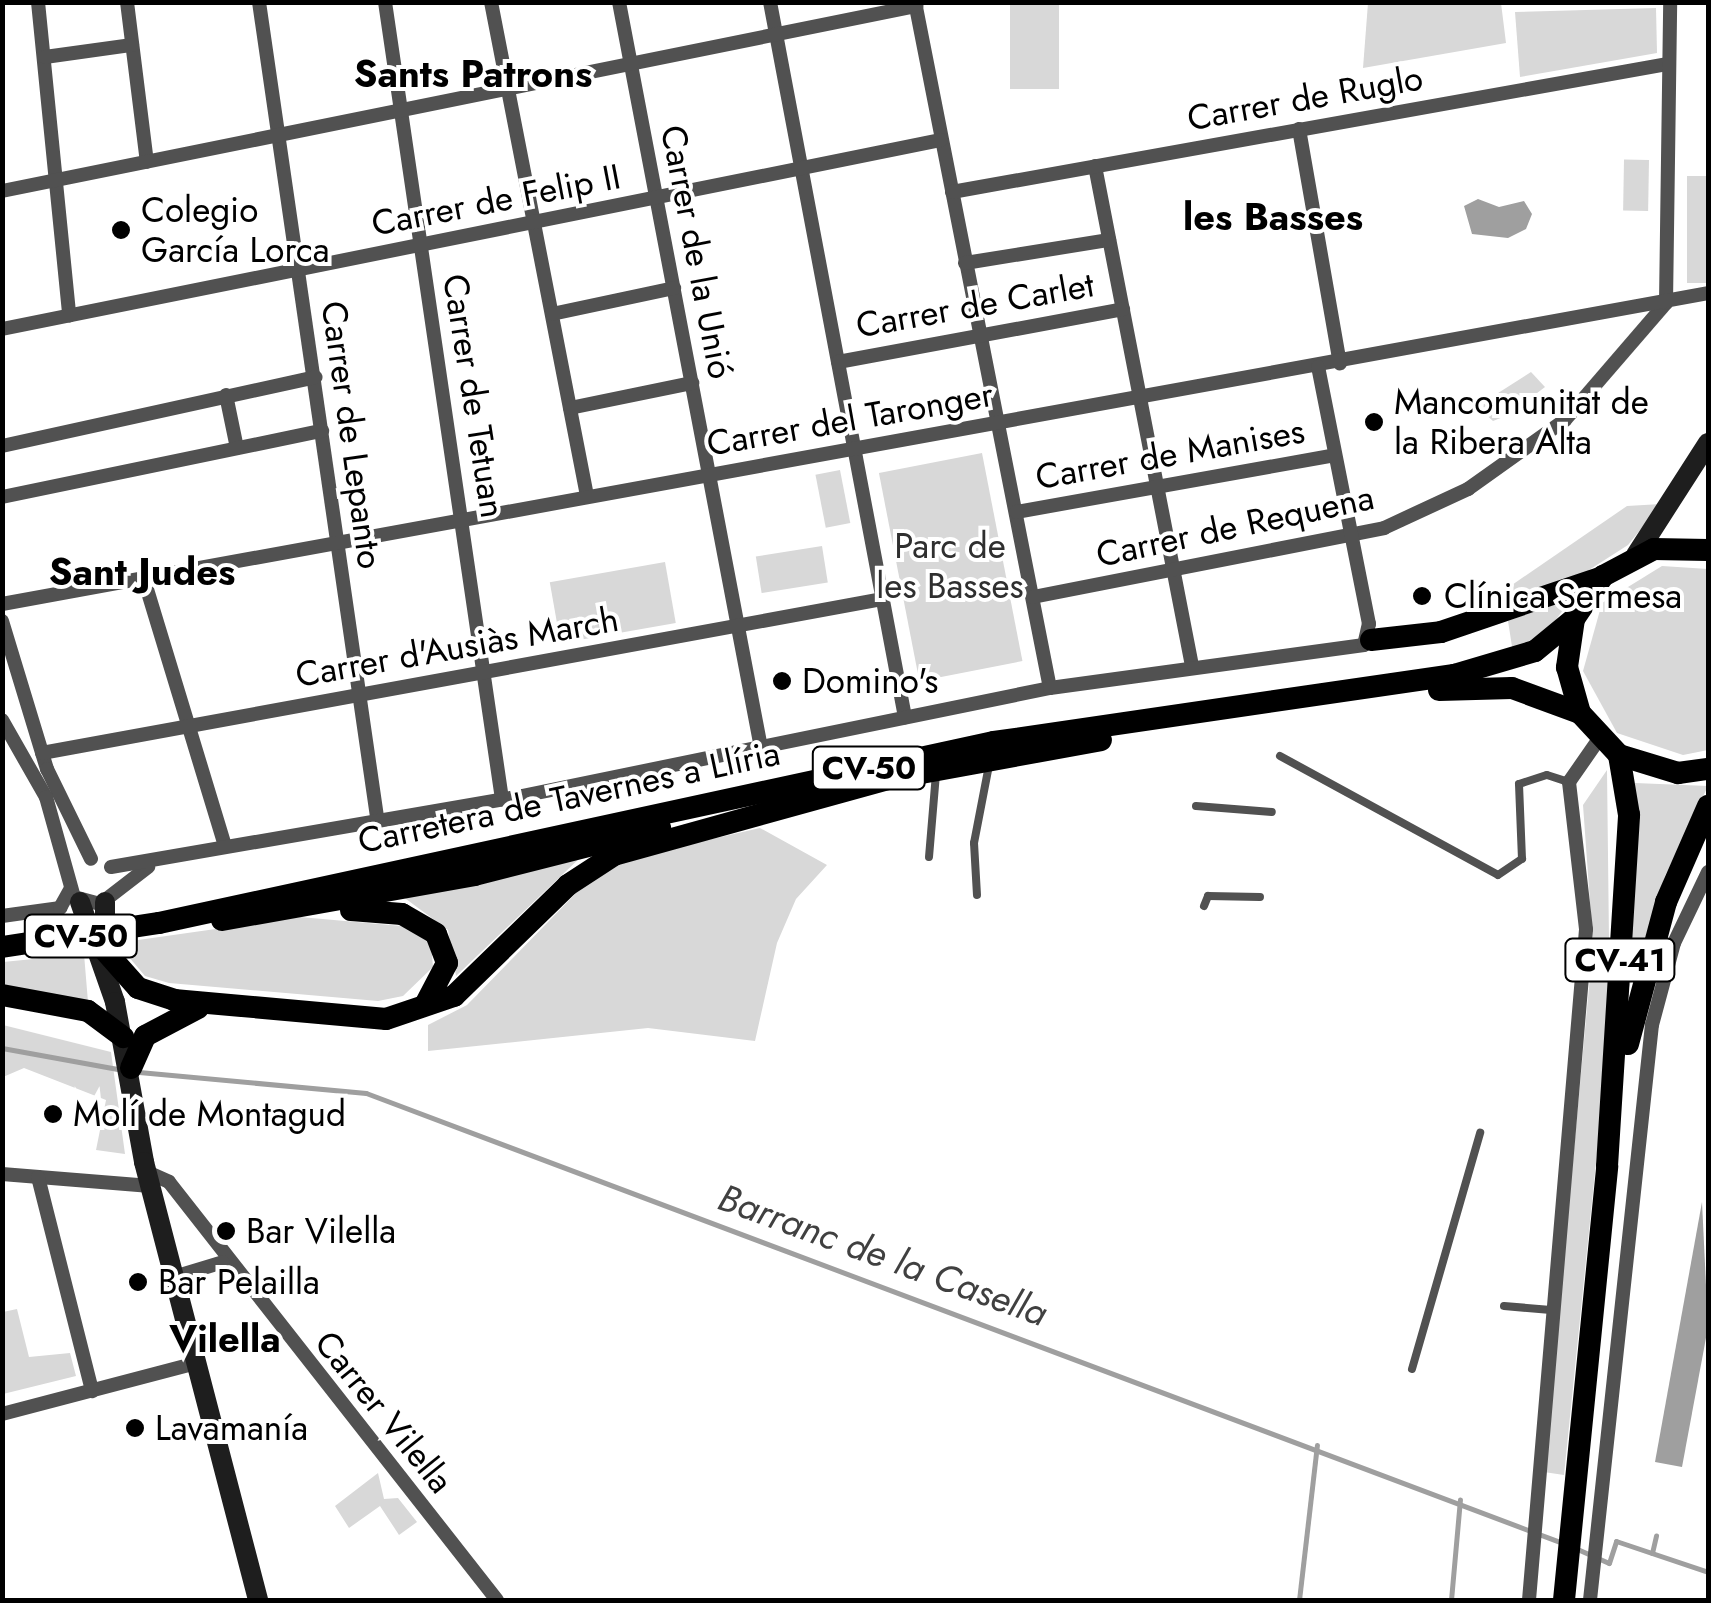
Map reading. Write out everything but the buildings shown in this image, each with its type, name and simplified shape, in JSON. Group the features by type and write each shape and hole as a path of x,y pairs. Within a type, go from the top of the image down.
{"main road":[{"path":"1636,555 1708,443"},
{"name":"CV-50","path":"1708,550 1636,555 1603,576 1574,619 1567,667 1580,713 1599,739 1618,755 1678,773 1708,769"},
{"path":"1371,640 1441,632 1603,576"},
{"name":"Carretera de Tavernes a Llíria","path":"2,947 158,923 994,742 1454,675 1535,652 1574,619"},
{"name":"Carretera de Tavernes a Llíria","path":"158,923 282,912 936,770 1454,688 1512,688 1580,713"},
{"name":"CV-41","path":"1564,1599 1607,1166 1629,815 1618,755"},
{"path":"106,952 148,994 226,1008 360,1020 415,1012 454,996 556,896 614,855 888,779"},
{"name":"CV-41","path":"1607,1166 1644,968 1708,806"},
{"path":"73,889 112,990 129,1051 134,1105 149,1179 258,1600"},
{"path":"108,899 106,952 112,990"},
{"path":"282,912 372,910 424,921 447,963 438,992 415,1012"},
{"path":"2,994 88,1010 129,1051"},
{"path":"129,1051 176,1014 226,1008"}],"street":[{"path":"38,2 68,316"},
{"path":"127,2 147,162"},
{"name":"Carrer de Lepanto","path":"259,2 377,817"},
{"name":"Carrer de Tetuan","path":"385,2 502,800"},
{"path":"491,2 587,496"},
{"name":"Carrer de la Unió","path":"619,2 761,748"},
{"path":"770,2 905,717"},
{"path":"1666,302 1670,2"},
{"path":"2,191 776,36 916,4 1050,688"},
{"path":"45,57 132,45"},
{"name":"Carrer de Ruglo","path":"952,192 1668,64"},
{"path":"1299,129 1340,363"},
{"name":"Carrer de Felip II","path":"2,329 942,140"},
{"path":"1095,166 1192,666"},
{"path":"965,263 1110,240"},
{"path":"552,314 674,288"},
{"name":"Carrer del Taronger","path":"2,604 1708,293"},
{"name":"Carrer de Requena","path":"1033,597 1352,539 1450,499 1528,450 1602,384 1666,302"},
{"name":"Carrer de Carlet","path":"838,362 1123,308"},
{"path":"2,621 42,753 90,859 110,867 224,842 502,800 1050,688 1371,640 1318,367"},
{"path":"2,446 315,377"},
{"path":"570,408 692,382"},
{"path":"226,396 238,448"},
{"path":"2,497 322,431"},
{"name":"Carrer de Manises","path":"1016,512 1336,454"},
{"path":"143,576 224,842"},
{"name":"Carrer d'Ausiàs March","path":"42,753 884,599"},
{"path":"2,720 43,791 73,889"},
{"path":"1530,1599 1541,1496 1534,1468 1586,928 1569,782 1599,739"},
{"path":"108,899 166,857"},
{"path":"2,916 60,908 90,859"},
{"path":"108,899 110,867"},
{"path":"1590,1598 1652,1025 1674,943 1708,872"},
{"path":"73,889 108,899"},
{"path":"2,1174 149,1179"},
{"path":"38,1177 92,1390"},
{"name":"Carrer Vilella","path":"149,1179 168,1182 223,1262 497,1600"},
{"path":"174,1278 223,1262"},
{"path":"2,1414 196,1363"}],"lane":[{"path":"1280,756 1498,875 1522,859 1519,784 1548,775 1569,782"},
{"path":"977,895 974,843 989,761"},
{"path":"929,857 936,770"},
{"path":"1196,806 1272,812"},
{"path":"1204,906 1208,896 1260,898"},
{"path":"1412,1368 1480,1133"},
{"path":"1504,1306 1551,1310"}],"green space":[{"path":"1010,3 1059,3 1059,89 1010,89"},
{"path":"1368,3 1501,3 1506,43 1363,68"},
{"path":"1656,8 1657,53 1520,77 1515,12"},
{"path":"1624,160 1649,160 1648,211 1623,211"},
{"path":"1687,176 1708,176 1708,283 1687,283"},
{"path":"1531,372 1545,387 1508,415 1493,421 1483,412 1484,402"},
{"name":"Parc de les Basses","path":"982,453 1022,661 919,681 879,473"},
{"path":"840,470 850,523 826,528 815,475"},
{"path":"1661,504 1628,545 1578,577 1510,599 1509,587 1627,506"},
{"path":"822,546 828,583 762,593 756,556"},
{"path":"665,562 676,623 561,643 550,582"},
{"path":"1662,566 1708,569 1708,750 1683,755 1617,733 1583,671 1602,603"},
{"path":"1555,604 1565,607 1553,624 1513,653 1508,621"},
{"path":"1607,770 1610,1026 1564,1475 1544,1472 1593,944 1583,805"},
{"path":"1635,783 1708,786 1665,876 1628,991"},
{"path":"760,828 827,865 796,899 777,943 755,1041 648,1028 428,1051 428,1025 467,1005 584,885 633,857"},
{"path":"584,854 456,976 448,930 402,896"},
{"path":"300,917 413,927 431,944 433,967 403,996 378,1001 169,983 145,976 117,943"},
{"path":"84,954 88,1002 3,985 3,962"},
{"path":"3,1025 111,1052 125,1154 96,1150 106,1100 24,1068 3,1077"},
{"path":"17,1309 29,1357 70,1353 76,1376 3,1394 3,1312"},
{"path":"378,1473 384,1499 398,1498 417,1522 399,1535 380,1506 349,1528 335,1506"}],"shaded area":[{"path":"1478,199 1499,207 1524,201 1532,214 1526,229 1508,238 1472,234 1464,206"},
{"path":"1702,1202 1708,1327 1682,1467 1655,1462"}],"waterway":[{"name":"Barranc de la Casella","path":"2,1048 123,1070"},
{"name":"Barranc de la Casella","path":"139,1072 366,1093 1560,1542"},
{"path":"1299,1600 1317,1445"},
{"path":"1451,1600 1460,1499"},
{"path":"1652,1553 1656,1535"},
{"name":"Barranc de la Casella","path":"1575,1548 1609,1563 1616,1541 1708,1572"}],"place":[{"name":"Colegio García Lorca","path":"121,230"},
{"name":"Mancomunitat de la Ribera Alta","path":"1374,422"},
{"name":"Clínica Sermesa","path":"1422,596"},
{"name":"Domino's","path":"782,681"},
{"name":"Molí de Montagud","path":"53,1114"},
{"name":"Bar Vilella","path":"226,1231"},
{"name":"Bar Pelailla","path":"138,1282"},
{"name":"Lavamanía","path":"135,1428"}],"district":[{"name":"Sants Patrons","path":"473,74"},
{"name":"les Basses","path":"1273,217"},
{"name":"Sant Judes","path":"142,572"},
{"name":"Vilella","path":"225,1339"}]}
